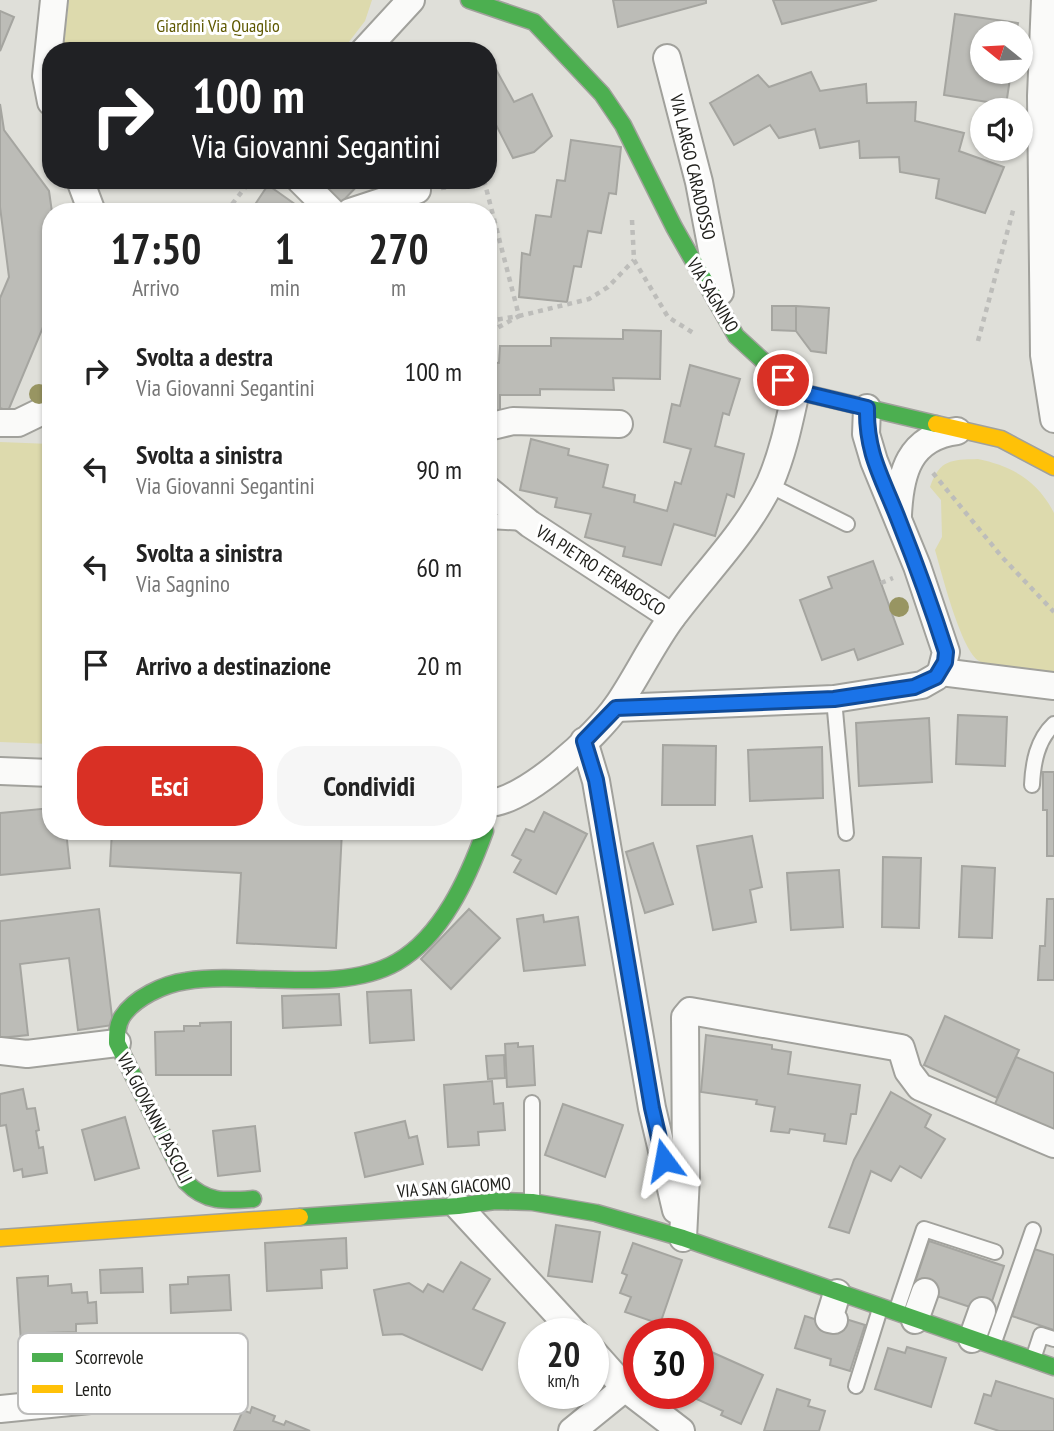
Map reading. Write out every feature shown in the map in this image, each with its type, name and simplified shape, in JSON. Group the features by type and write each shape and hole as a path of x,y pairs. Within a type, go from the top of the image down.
{"street":[{"path":"50,42 54,0"},
{"path":"373,42 411,0"},
{"name":"VIA SAGNINO","path":"469,0 534,22 602,94 623,125 674,227 736,336 796,391 1001,439 1054,467"},
{"path":"1045,0 1041,96 1044,355 1054,419"},
{"name":"VIA LARGO CARADOSSO","path":"667,58 699,181 725,318"},
{"path":"308,189 323,203"},
{"path":"377,203 417,190"},
{"name":"VIA PIETRO FERABOSCO","path":"497,805 542,777 584,741 616,708 672,617 736,538 769,485 782,454 796,391"},
{"path":"616,708 834,699 922,685 941,672 946,652 898,517 874,461 866,433 867,408"},
{"path":"0,423 18,423 42,411"},
{"path":"497,425 513,421 619,424"},
{"path":"898,517 901,482 914,453 924,442 941,433 960,430"},
{"name":"VIA PIETRO FERABOSCO","path":"497,497 530,524 672,617"},
{"path":"941,672 1054,686"},
{"path":"584,741 596,780 652,1108 683,1238"},
{"path":"0,771 42,773"},
{"name":"VIA GIOVANNI PASCOLI","path":"271,1198 217,1201 205,1199 195,1193 186,1182 117,1043 117,1030 123,1016 138,1003 176,983 198,980 311,980 384,968 400,960 430,931 448,908 466,878 481,840"},
{"path":"683,1238 686,1177 685,1017 690,1011 901,1048 908,1071 920,1087 1054,1144"},
{"path":"0,1051 27,1054 117,1043"},
{"path":"459,1198 562,1318"},
{"name":"VIA SAN GIACOMO","path":"0,1238 459,1198 532,1202 596,1213 683,1238 1054,1367"},
{"path":"897,1314 925,1292"},
{"path":"834,1320 829,1319 837,1293"},
{"path":"982,1311 982,1343"},
{"path":"609,1370 623,1386"},
{"path":"572,1431 623,1390"},
{"path":"0,1409 18,1407"},
{"path":"652,1409 681,1431"}],"lane":[{"path":"769,485 846,524"},
{"name":"VIA PIETRO FERABOSCO","path":"497,522 530,524"},
{"path":"834,699 846,833"},
{"path":"1032,785 1032,769 1038,746 1054,724"},
{"path":"531,1103 532,1202"},
{"path":"856,1386 897,1314 924,1229 995,1252"},
{"path":"982,1343 1033,1230"},
{"path":"1033,1360 1041,1335 1054,1339"}],"path":[{"path":"233,203 244,189"},
{"path":"417,190 426,189"},
{"path":"978,341 1014,204"},
{"path":"497,229 519,316"},
{"path":"497,320 589,299 608,287 635,260"},
{"path":"497,328 519,316"},
{"path":"914,453 1054,612"}],"green space":[{"name":"Giardini Via Quaglio","path":"69,0 372,0 365,21 349,42 64,42"},
{"path":"0,442 42,444 42,744 0,742"},
{"path":"978,459 1002,466 1023,477 1040,492 1054,513 1054,673 986,665 972,654 959,627 935,550 942,537 941,500 930,487 942,466 954,461"}],"building":[{"path":"613,0 706,0 706,3 618,27"},
{"path":"773,0 877,0 782,24"},
{"path":"0,11 14,17 0,51"},
{"path":"955,14 1004,21 970,21 970,84 1009,84 1007,98 970,99 944,95"},
{"path":"497,71 514,102 532,94 552,136 534,152 513,158 497,127"},
{"path":"811,72 820,91 866,84 867,103 916,102 915,121 964,133 959,151 970,155 970,161 987,161 1004,167 985,213 936,198 939,179 900,172 899,157 860,158 859,141 820,148 815,129 779,138 770,125 734,145 710,103 758,75 769,87"},
{"path":"0,104 4,130 42,182 42,189 49,191 51,203 42,203 42,330 8,411 0,408 0,298 9,277 0,207"},
{"path":"571,140 621,147 616,194 609,193 601,233 588,231 581,267 574,266 567,302 519,297 522,253 530,255 536,215 551,217 557,180 565,181"},
{"path":"265,189 274,189 293,203 256,203"},
{"path":"319,189 354,189 341,203 333,203"},
{"path":"772,306 796,306 796,331 772,330"},
{"path":"796,306 829,308 826,353 811,351 796,331"},
{"path":"623,330 661,331 660,379 613,378 614,390 540,389 540,395 500,395 500,414 497,414 497,363 500,346 551,346 551,338 623,339"},
{"path":"690,365 740,379 729,415 723,413 715,446 744,454 734,497 727,494 715,536 674,524 661,565 623,556 625,547 585,537 591,514 555,507 557,498 520,490 531,439 569,449 568,455 608,465 603,487 635,495 634,502 667,511 675,482 681,484 691,449 664,442 672,404 680,406"},
{"path":"873,561 903,644 858,660 854,649 822,660 800,600 832,588 828,577"},
{"path":"958,715 1007,717 1005,766 956,764"},
{"path":"929,718 932,782 859,786 856,723"},
{"path":"663,745 716,746 715,805 662,805"},
{"path":"822,747 823,798 750,801 748,750"},
{"path":"1043,772 1054,772 1054,856 1047,856 1047,810 1043,810"},
{"path":"42,809 42,840 67,840 70,868 0,875 0,813"},
{"path":"544,812 587,834 556,894 514,872 521,860 512,855 526,829 534,832"},
{"path":"752,836 762,887 750,890 756,922 713,930 697,846"},
{"path":"111,840 342,840 336,948 237,943 241,873 110,866"},
{"path":"653,843 673,904 645,913 626,852"},
{"path":"883,857 921,858 919,928 882,927"},
{"path":"962,866 995,868 992,938 959,937"},
{"path":"839,870 843,927 791,930 787,873"},
{"path":"1047,899 1054,899 1054,980 1038,980 1040,946 1045,946"},
{"path":"99,909 113,1025 78,1030 69,958 20,964 28,1035 0,1038 0,921"},
{"path":"469,909 500,938 451,989 421,959"},
{"path":"543,915 544,922 578,917 585,965 524,971 517,919"},
{"path":"411,990 414,1040 370,1043 367,992"},
{"path":"339,994 341,1025 283,1028 282,996"},
{"path":"945,1016 1019,1050 997,1098 924,1065"},
{"path":"231,1022 231,1075 156,1075 155,1032 184,1031 184,1026 200,1026 200,1023"},
{"path":"706,1035 772,1045 772,1049 791,1052 788,1074 860,1085 856,1114 851,1114 846,1144 824,1141 825,1134 790,1129 789,1133 771,1131 775,1107 756,1104 757,1100 701,1092"},
{"path":"518,1043 518,1047 533,1046 535,1085 507,1087 505,1044"},
{"path":"504,1055 505,1078 488,1079 486,1056"},
{"path":"1016,1057 1054,1073 1054,1133 994,1106"},
{"path":"492,1081 494,1104 503,1103 505,1130 478,1132 479,1145 448,1147 444,1085"},
{"path":"23,1089 27,1109 35,1108 39,1148 43,1147 47,1173 23,1177 22,1169 14,1171 6,1125 0,1126 0,1094"},
{"path":"891,1092 931,1115 925,1127 945,1139 921,1178 900,1166 891,1181 871,1171 849,1233 829,1227 854,1160"},
{"path":"563,1104 623,1125 605,1177 545,1155"},
{"path":"125,1117 139,1168 95,1180 82,1130"},
{"path":"405,1121 409,1138 417,1136 423,1164 365,1177 355,1133"},
{"path":"255,1126 260,1171 218,1176 213,1131"},
{"path":"556,1225 600,1232 592,1282 548,1276"},
{"path":"346,1238 347,1268 321,1270 322,1288 267,1291 265,1243"},
{"path":"929,1241 1004,1266 988,1313 913,1288"},
{"path":"633,1243 682,1260 662,1318 642,1318 625,1312 631,1297 620,1293 627,1275 622,1273"},
{"path":"1034,1249 1054,1255 1054,1330 1012,1316"},
{"path":"461,1262 490,1279 473,1309 505,1323 482,1370 402,1334 383,1335 374,1290 409,1283 423,1292 428,1284 443,1292"},
{"path":"142,1268 143,1292 101,1293 100,1270"},
{"path":"229,1275 231,1310 171,1313 170,1285 188,1284 188,1277"},
{"path":"48,1276 48,1286 71,1284 72,1293 87,1292 88,1303 96,1302 97,1323 76,1324 76,1332 20,1333 17,1278"},
{"path":"805,1316 833,1325 836,1316 865,1325 850,1371 830,1365 831,1359 795,1348"},
{"path":"907,1347 946,1358 931,1407 875,1389 888,1348 905,1353"},
{"path":"714,1353 763,1375 741,1424 721,1415 723,1411 714,1407"},
{"path":"996,1381 1054,1399 1054,1431 999,1431 975,1423 984,1394 991,1396"},
{"path":"777,1389 810,1400 808,1406 825,1411 819,1431 764,1431"},
{"path":"252,1407 275,1416 273,1421 284,1425 286,1421 310,1431 234,1431 241,1414 250,1413"}],"traffic: fast":[{"path":"469,0 534,22 602,94 623,125 674,227 736,336 796,391 936,424"},
{"path":"253,1199 225,1200 209,1197 186,1182 117,1043 118,1026 122,1017 142,998 159,989 186,981 237,978 322,980 374,972 397,962 413,951 440,922 462,886 481,840"},
{"path":"300,1217 495,1201 532,1202 596,1213 683,1238 1054,1367"}],"traffic: slow":[{"path":"936,424 1001,439 1054,467"},
{"path":"0,1238 300,1217"}],"route":[{"path":"664,1160 652,1108 596,780 584,741 616,708 834,699 922,685 936,677 945,662 946,652 917,566 874,461 866,433 867,408 796,391 783,380"}]}
